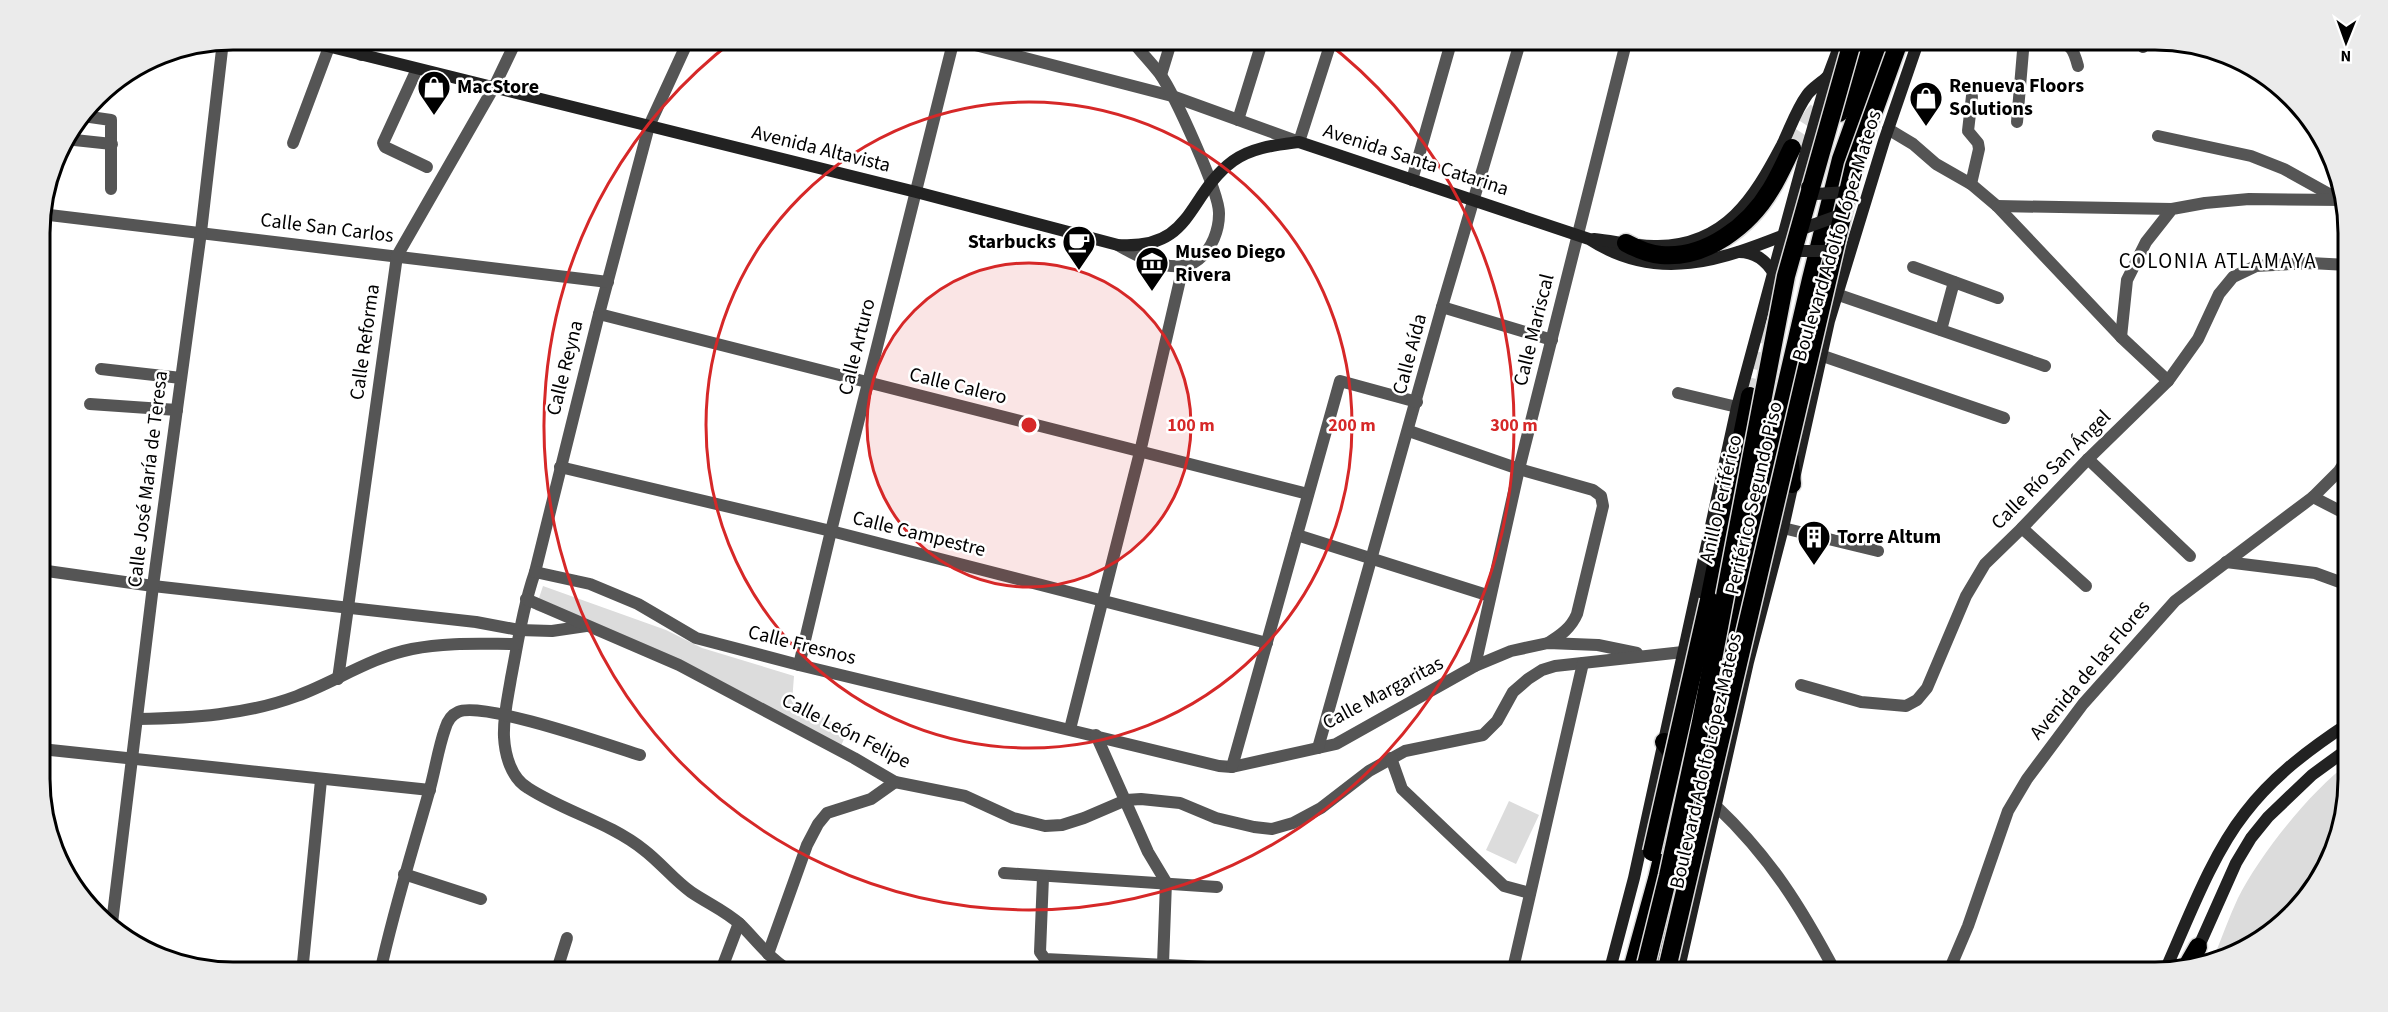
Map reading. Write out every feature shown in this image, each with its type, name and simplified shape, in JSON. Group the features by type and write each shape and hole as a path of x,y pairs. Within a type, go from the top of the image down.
{"highway":[{"name":"Periférico Segundo Piso","path":"1635,962 1668,876 1701,722 1786,276 1850,50"},
{"name":"Anillo Periférico","path":"1634,962 1658,879 1824,154 1863,50"},
{"name":"Anillo Periférico","path":"1656,962 1679,870 1768,464 1833,191 1841,159 1880,50"},
{"name":"Periférico Segundo Piso","path":"1669,962 1854,166 1896,50"},
{"path":"1626,243 1645,252 1678,255 1693,252 1721,239 1747,219 1764,199 1792,148"},
{"path":"1633,962 1652,852 1710,600 1743,402"},
{"path":"1786,436 1792,484"},
{"path":"1664,742 1683,767"}],"main road":[{"name":"Avenida Altavista","path":"341,50 916,192 1118,245 1137,246 1161,240 1187,217 1211,183 1235,160 1247,153 1299,142"},
{"path":"1612,962 1629,899 1683,652 1778,257 1787,234 1802,166 1838,50"},
{"name":"Boulevard Adolfo López Mateos","path":"1681,962 1748,662 1783,528 1820,355 1848,254 1915,50"},
{"path":"1583,237 1657,247 1690,242 1706,235 1737,215 1763,181 1807,94 1828,76"},
{"name":"Avenida Santa Catarina","path":"1299,142 1475,199 1583,237 1606,250 1629,258 1667,266 1696,263 1729,254 1863,207"},
{"path":"1802,166 1806,186 1816,194 1847,192 1871,182"},
{"path":"1778,257 1791,251 1832,251 1848,254"},
{"path":"1729,254 1742,252 1756,255 1774,274"},
{"path":"2169,962 2224,844 2245,812 2291,765 2338,731"},
{"path":"2195,956 2236,863 2251,838 2268,817 2312,775 2338,756"}],"street":[{"name":"Calle José María de Teresa","path":"113,918 153,586 201,232 222,50"},
{"path":"293,143 328,50"},
{"path":"361,55 363,50"},
{"name":"Calle Reforma","path":"338,679 346,606 397,256 494,87 512,50"},
{"name":"Calle Reyna","path":"684,50 648,126 598,314 535,572 526,599 505,714 506,756 514,775 525,787 549,801 601,822 637,844 670,875 739,923 777,962"},
{"name":"Calle Arturo","path":"800,665 950,50"},
{"name":"Avenida Santa Catarina","path":"995,50 1172,96 1299,142"},
{"path":"1118,245 1133,254 1183,267 1197,261 1206,253 1216,230 1219,213 1211,183 1172,96 1161,75 1139,50"},
{"path":"1161,75 1169,50"},
{"path":"1238,120 1260,50"},
{"path":"1299,142 1328,50"},
{"path":"1412,180 1449,50"},
{"name":"Calle Aída","path":"1318,748 1442,307 1518,50"},
{"name":"Calle Mariscal","path":"1475,666 1552,340 1583,237 1625,50"},
{"path":"2017,122 2023,50"},
{"path":"2073,50 2078,66"},
{"path":"417,69 383,143 385,147 427,167"},
{"path":"1971,96 1968,131 1978,143 1979,149 1971,184"},
{"path":"91,117 111,120 111,189"},
{"path":"1888,129 1913,144 1936,164 1971,184 1997,206 2121,337 2168,381"},
{"path":"2158,136 2251,156 2284,169 2334,194"},
{"path":"75,140 112,144"},
{"path":"1997,206 2172,209 2205,203 2249,200 2335,198"},
{"path":"2121,337 2127,280 2146,242 2172,209"},
{"name":"Calle San Carlos","path":"51,215 608,282"},
{"name":"Calle Río San Ángel","path":"1800,685 1861,702 1906,706 1917,700 1927,688 1966,596 1985,564 2168,381 2198,339 2219,294 2233,277 2256,266 2310,263 2338,264"},
{"path":"1070,729 1140,452 1183,267"},
{"path":"1913,267 1998,298"},
{"path":"1941,330 1954,282"},
{"path":"1836,294 2045,366"},
{"path":"1442,307 1552,340"},
{"name":"Calle Calero","path":"598,314 1308,494"},
{"path":"1820,355 2004,418"},
{"path":"101,369 181,378"},
{"path":"1232,767 1340,381 1417,402"},
{"path":"1678,393 1743,402"},
{"path":"90,404 177,410"},
{"path":"1409,431 1520,469 1593,489 1601,496 1603,506 1583,596 1572,624 1548,643"},
{"path":"2088,459 2190,556"},
{"name":"Calle Campestre","path":"560,467 831,531 1267,643"},
{"name":"Avenida de las Flores","path":"1953,962 1968,926 2008,811 2027,779 2083,704 2175,600 2313,497 2338,471"},
{"path":"2313,497 2338,510"},
{"path":"1783,528 1878,551"},
{"path":"2022,528 2086,586"},
{"path":"1297,536 1490,596"},
{"path":"2226,562 2315,573 2338,581"},
{"path":"50,571 153,586 476,622 519,630 552,631 586,626"},
{"name":"Calle Fresnos","path":"535,572 600,588 638,604 696,638 1070,729"},
{"name":"Calle León Felipe","path":"526,599 679,665 895,782 965,796 1012,818 1045,826 1062,825 1126,800 1141,799 1180,803 1216,818 1272,829 1293,823 1321,808 1354,780 1405,751 1483,735 1492,729 1513,692 1542,670 1555,666 1683,652"},
{"name":"Calle Margaritas","path":"1070,729 1219,766 1232,767 1336,744 1475,666 1511,651 1548,643 1598,645 1642,655"},
{"path":"138,719 226,714 268,706 338,679 376,660 411,649 452,644 517,644"},
{"path":"1514,962 1583,663"},
{"path":"383,962 404,874 450,718 458,712 474,708 505,714 640,755"},
{"path":"1096,735 1148,852 1166,882 1163,962"},
{"path":"50,750 430,790"},
{"path":"1390,758 1402,789 1504,886 1530,892"},
{"path":"303,962 321,780"},
{"path":"768,954 807,845 818,824 827,813 871,799 895,782"},
{"path":"1716,806 1740,829 1775,870 1804,913 1830,962"},
{"path":"1004,873 1217,887"},
{"path":"404,874 481,899"},
{"path":"1043,877 1040,952 1045,959 1116,962"},
{"path":"724,962 739,923"},
{"path":"559,962 567,938"}],"shaded area":[{"path":"543,586 666,630 702,648 794,676 792,702 848,730 840,748 622,640 535,610"},
{"path":"2338,772 2338,792 2332,827 2325,850 2301,891 2285,909 2257,932 2216,953 2247,881 2287,825"},
{"path":"1509,801 1539,815 1516,864 1486,850"}],"tunnel":[{"path":"1792,148 1814,114 1824,104"},
{"path":"1750,396 1771,313"}],"place":[{"name":"MacStore","path":"434,116"},
{"name":"Renueva Floors Solutions","path":"1926,127"},
{"name":"Starbucks","path":"1079,271"},
{"name":"Museo Diego Rivera","path":"1152,292"},
{"name":"Torre Altum","path":"1814,566"}],"district":[{"name":"COLONIA ATLAMAYA","path":"2218,261"}]}
